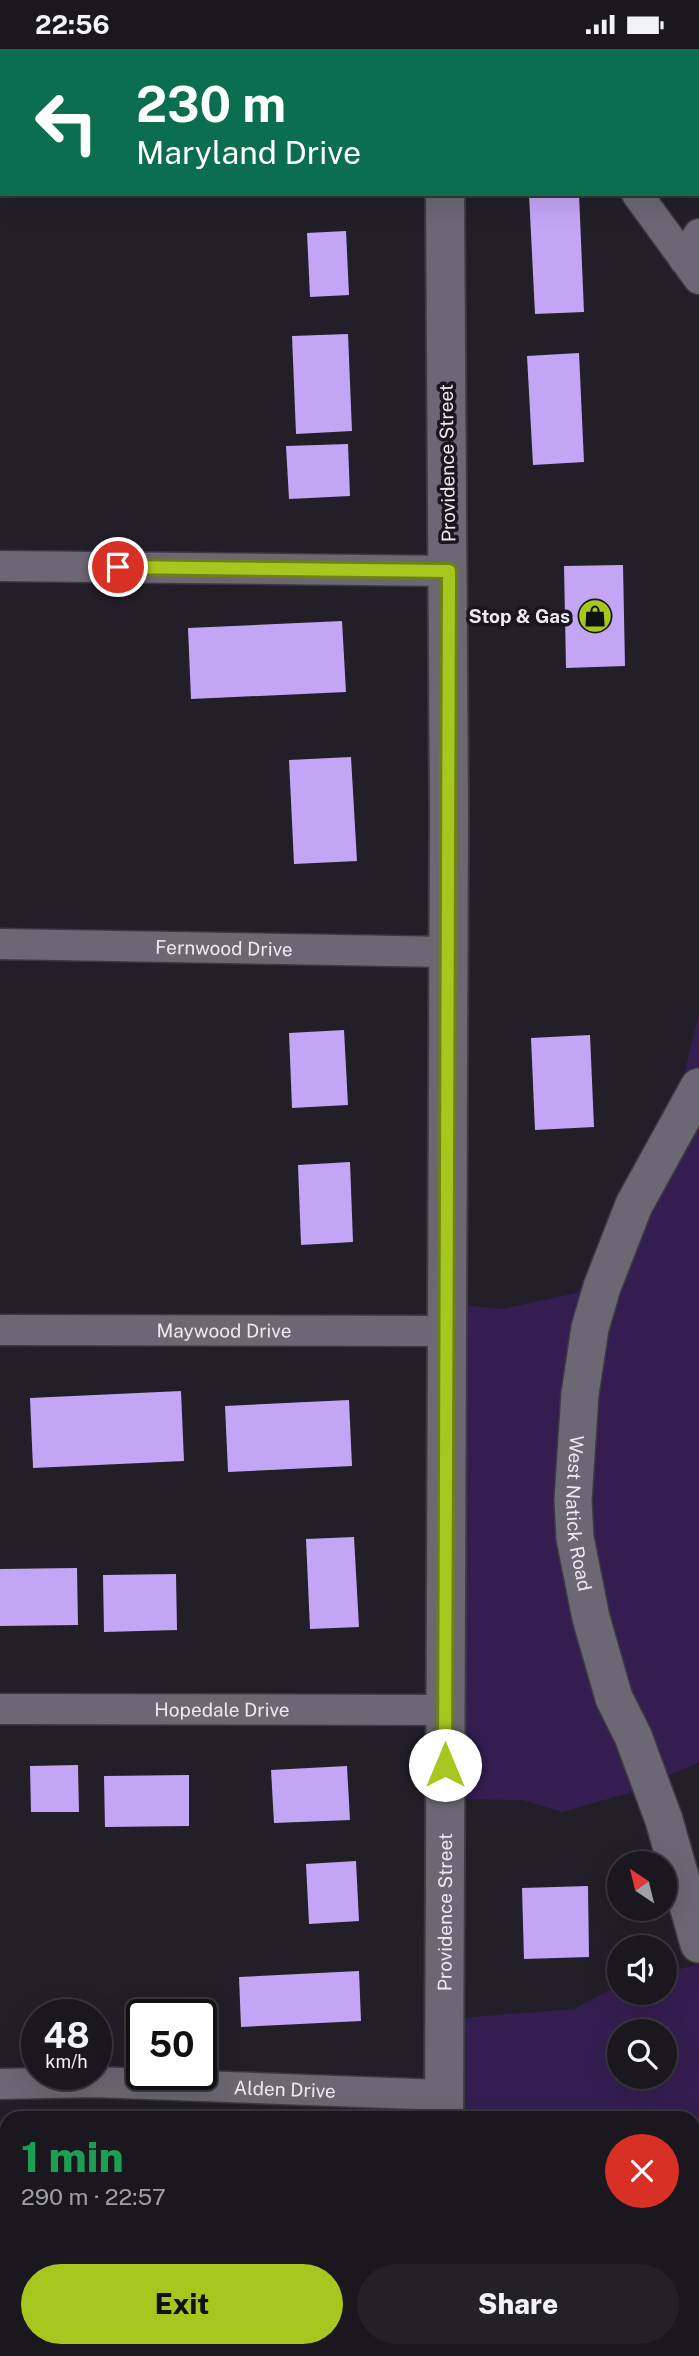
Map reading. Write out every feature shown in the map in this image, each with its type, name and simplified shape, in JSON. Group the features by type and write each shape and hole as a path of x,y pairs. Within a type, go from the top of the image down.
{"main road":[{"name":"Providence Street","path":"444,2106 449,952 445,196"}],"street":[{"path":"639,196 694,257"},
{"path":"0,566 449,571"},
{"name":"Fernwood Drive","path":"0,944 449,952"},
{"name":"West Natick Road","path":"699,1087 634,1205 602,1287 590,1328 580,1394 573,1500 575,1538 591,1618 614,1698 633,1736 664,1820 699,1944"},
{"name":"Maywood Drive","path":"0,1330 447,1331"},
{"name":"Hopedale Drive","path":"0,1709 445,1710"},
{"name":"Alden Drive","path":"0,2084 94,2082 444,2106"}],"shaded area":[{"path":"699,1014 699,1763 657,1780 650,1787 562,1812 523,1800 446,1799 452,1304 502,1309 576,1293 603,1262 680,1091"},
{"path":"699,1964 699,2111 445,2111 449,2019 574,2009 607,1991 607,2005 677,2005 677,1970"}],"building":[{"path":"529,196 579,196 584,312 535,314"},
{"path":"346,231 349,295 310,297 307,233"},
{"path":"348,334 352,431 296,434 292,336"},
{"path":"579,353 584,462 533,465 527,356"},
{"path":"348,444 350,496 289,499 286,446"},
{"name":"Stop & Gas","path":"623,565 625,666 566,668 564,566"},
{"path":"342,621 346,692 191,699 188,628"},
{"path":"351,757 357,861 294,864 289,760"},
{"path":"344,1030 348,1105 292,1108 289,1033"},
{"path":"590,1035 594,1127 535,1130 531,1038"},
{"path":"350,1162 353,1242 301,1245 298,1165"},
{"path":"181,1391 184,1461 33,1468 30,1398"},
{"path":"349,1400 352,1466 228,1472 225,1406"},
{"path":"354,1537 359,1627 310,1629 306,1539"},
{"path":"77,1568 78,1625 0,1626 0,1569"},
{"path":"176,1574 177,1630 104,1632 103,1575"},
{"path":"78,1765 79,1812 31,1812 30,1766"},
{"path":"347,1766 350,1820 274,1823 271,1770"},
{"path":"189,1775 189,1826 105,1827 104,1776"},
{"path":"356,1861 359,1921 309,1924 306,1864"},
{"path":"588,1886 589,1957 524,1959 522,1888"},
{"path":"359,1971 361,2021 241,2027 239,1977"}],"place":[{"name":"Stop & Gas","path":"595,616"}],"route":[{"path":"118,567 449,571 445,1765"}]}
